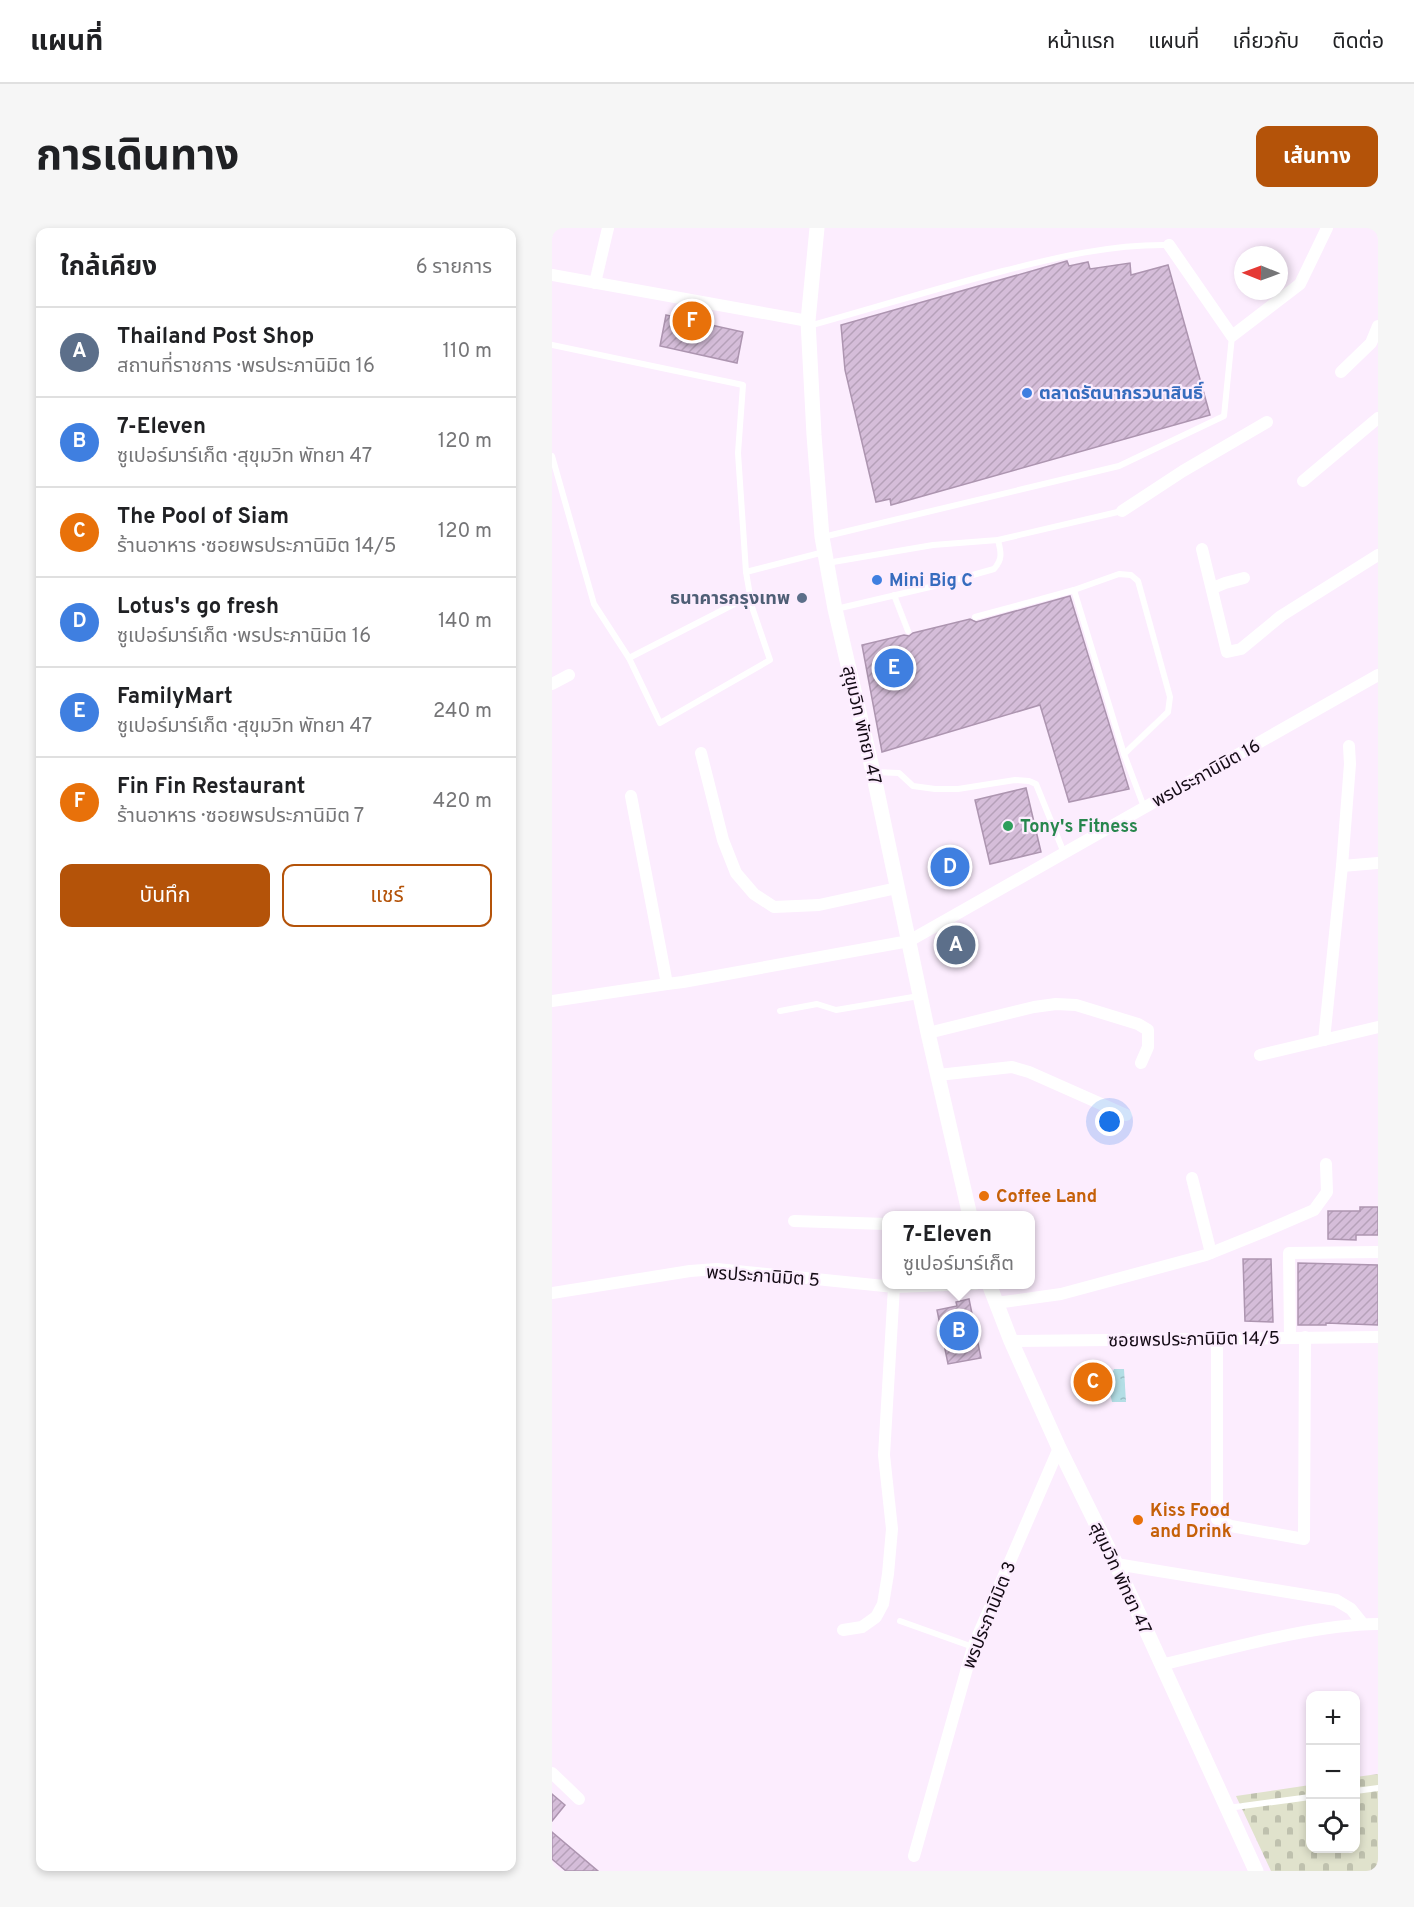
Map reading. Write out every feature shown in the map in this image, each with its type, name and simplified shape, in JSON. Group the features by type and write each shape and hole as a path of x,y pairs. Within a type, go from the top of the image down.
{"street":[{"path":"595,283 608,228"},
{"name":"สุขุมวิท พัทยา 47","path":"817,228 808,324 813,435 824,550 928,1033 969,1211"},
{"path":"1169,245 1232,336 1300,284 1327,228"},
{"path":"552,275 808,324"},
{"path":"1341,372 1371,343 1378,326"},
{"path":"1303,481 1378,418"},
{"path":"1122,511 1266,422"},
{"path":"1202,549 1227,652 1241,649 1281,616 1378,555"},
{"path":"1213,588 1244,578"},
{"path":"552,684 569,675"},
{"name":"พรประภานิมิต 16","path":"552,1000 667,984 909,941 1378,675"},
{"path":"1324,1040 1342,866 1350,764 1349,746"},
{"path":"701,753 723,840 736,873 754,894 774,907 819,905 897,888"},
{"path":"631,796 667,984"},
{"path":"1342,866 1378,863"},
{"path":"928,1033 1034,1007 1056,1004 1076,1005 1148,1029 1148,1047 1141,1063"},
{"path":"1260,1055 1378,1027"},
{"path":"938,1075 1012,1067 1029,1072 1126,1114"},
{"path":"996,1303 1061,1294 1211,1253 1314,1210 1327,1192 1326,1164"},
{"path":"1192,1178 1211,1253"},
{"path":"794,1221 882,1224"},
{"path":"1290,1338 1289,1253 1378,1252"},
{"name":"พรประภานิมิต 5","path":"552,1293 690,1271 717,1269 882,1286"},
{"path":"843,1630 862,1627 876,1617 883,1604 888,1574 892,1529 884,1455 894,1289"},
{"name":"สุขุมวิท พัทยา 47","path":"991,1289 1011,1341 1059,1448 1116,1564 1256,1871"},
{"path":"1216,1339 1217,1519 1231,1526 1304,1539 1305,1337"},
{"name":"ซอยพรประภานิมิต 14/5","path":"1011,1341 1378,1337"},
{"name":"พรประภานิมิต 3","path":"914,1856 973,1647 1059,1448"},
{"path":"1116,1564 1336,1600 1351,1609 1363,1624"},
{"path":"1161,1665 1285,1636 1363,1624 1378,1624"},
{"path":"552,1773 579,1798"}],"lane":[{"path":"808,324 966,280 1084,252 1140,245 1169,245"},
{"path":"746,572 1119,466 1224,416 1232,336"},
{"path":"552,345 743,385 738,453 746,572 750,596 770,660 660,723 629,658 594,604 552,456"},
{"path":"824,550 998,540 1122,511"},
{"path":"835,609 994,569 1000,562 998,540"},
{"path":"975,617 1074,590 1119,574 1131,575 1138,581 1170,697 1168,712 1124,754"},
{"path":"1074,590 1124,754 1145,807"},
{"path":"894,595 908,630"},
{"path":"629,658 750,596"},
{"path":"873,772 899,773 913,786 935,789 958,789 1015,780 1029,781 1036,784 1064,853"},
{"path":"780,1011 817,1004 836,1010 920,996"},
{"path":"900,1621 973,1647"},
{"path":"1360,1790 1378,1788"},
{"path":"1227,1809 1306,1798"}],"green space":[{"path":"1378,1774 1378,1871 1271,1871 1236,1796 1306,1786 1306,1853 1360,1853 1360,1776"}],"water":[{"path":"1114,1369 1124,1369 1126,1402 1112,1402 1110,1386"}],"building":[{"name":"ตลาดรัตนากรวนาสินธิ์","path":"1067,261 1069,266 1088,262 1090,269 1130,263 1131,275 1168,265 1210,415 891,505 890,499 876,502 845,370 841,325"},
{"path":"666,315 743,332 737,363 660,346"},
{"path":"1070,596 1129,789 1069,802 1040,705 882,752 862,645 904,635 909,636 913,633 970,619 976,622"},
{"name":"Tony's Fitness","path":"1026,788 1041,852 990,864 975,800"},
{"path":"1360,1207 1378,1207 1378,1235 1356,1235 1356,1240 1328,1239 1328,1211 1360,1211"},
{"path":"1243,1259 1271,1259 1273,1322 1245,1321"},
{"path":"1298,1263 1378,1265 1378,1325 1326,1323 1326,1325 1298,1325"},
{"path":"969,1299 981,1358 948,1364 937,1310 957,1306 956,1302"},
{"path":"1097,1367 1105,1392 1089,1397 1081,1372"},
{"path":"552,1794 565,1805 552,1821"},
{"path":"552,1832 598,1871 566,1871 552,1859"}],"place":[{"name":"Fin Fin Restaurant","path":"692,321"},
{"name":"ตลาดรัตนากรวนาสินธิ์","path":"1027,393"},
{"name":"Mini Big C","path":"877,580"},
{"name":"ธนาคารกรุงเทพ","path":"802,598"},
{"name":"FamilyMart","path":"894,668"},
{"name":"Tony's Fitness","path":"1008,826"},
{"name":"Lotus's go fresh","path":"950,867"},
{"name":"Thailand Post Shop","path":"956,945"},
{"name":"Coffee Land","path":"984,1196"},
{"name":"7-Eleven","path":"959,1331"},
{"name":"The Pool of Siam","path":"1093,1382"},
{"name":"Kiss Food and Drink","path":"1138,1520"}]}
